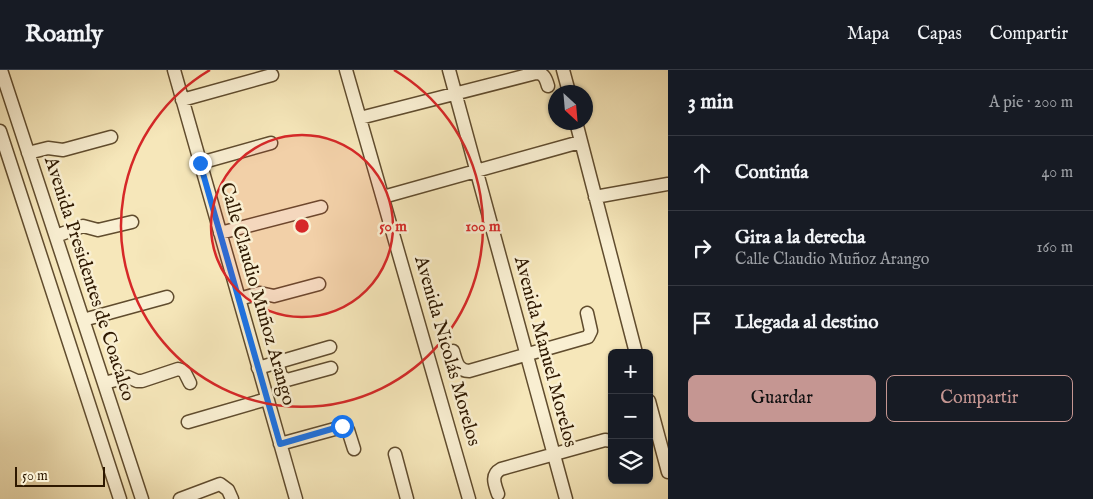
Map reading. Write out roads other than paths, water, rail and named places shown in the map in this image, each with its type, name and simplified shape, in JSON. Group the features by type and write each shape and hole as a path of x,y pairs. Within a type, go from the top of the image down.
{"street":[{"name":"Avenida Presidentes de Coacalco","path":"1,70 142,499"},
{"name":"Calle Claudio Muñoz Arango","path":"174,70 296,499"},
{"name":"Avenida Nicolás Morelos","path":"346,70 469,499"},
{"name":"Avenida Manuel Morelos","path":"449,70 566,499"},
{"path":"563,70 566,85"},
{"path":"360,118 536,73 542,74 548,86"},
{"path":"182,100 272,76"},
{"path":"578,130 635,349"},
{"name":"Avenida Presidentes de Coacalco","path":"0,131 120,499"},
{"path":"28,153 48,148 63,150 111,137"},
{"path":"383,197 580,142"},
{"path":"200,163 271,143"},
{"path":"595,197 668,184"},
{"path":"220,233 320,207"},
{"path":"56,236 83,226 98,230 132,222"},
{"path":"239,299 260,293 274,296 319,284"},
{"path":"83,320 167,297"},
{"path":"453,351 460,368 466,372 526,355 588,337 591,331 587,313"},
{"path":"258,368 330,347"},
{"path":"277,362 281,376 287,380 330,368"},
{"path":"104,383 128,377 142,381 178,368 184,371 190,383"},
{"path":"188,422 267,399"},
{"path":"653,410 662,429 668,472"},
{"path":"280,444 342,426 348,430 354,449"},
{"path":"498,494 494,477 497,471 608,440"},
{"path":"394,454 406,499"},
{"path":"180,499 220,484 228,490 232,499"}]}
